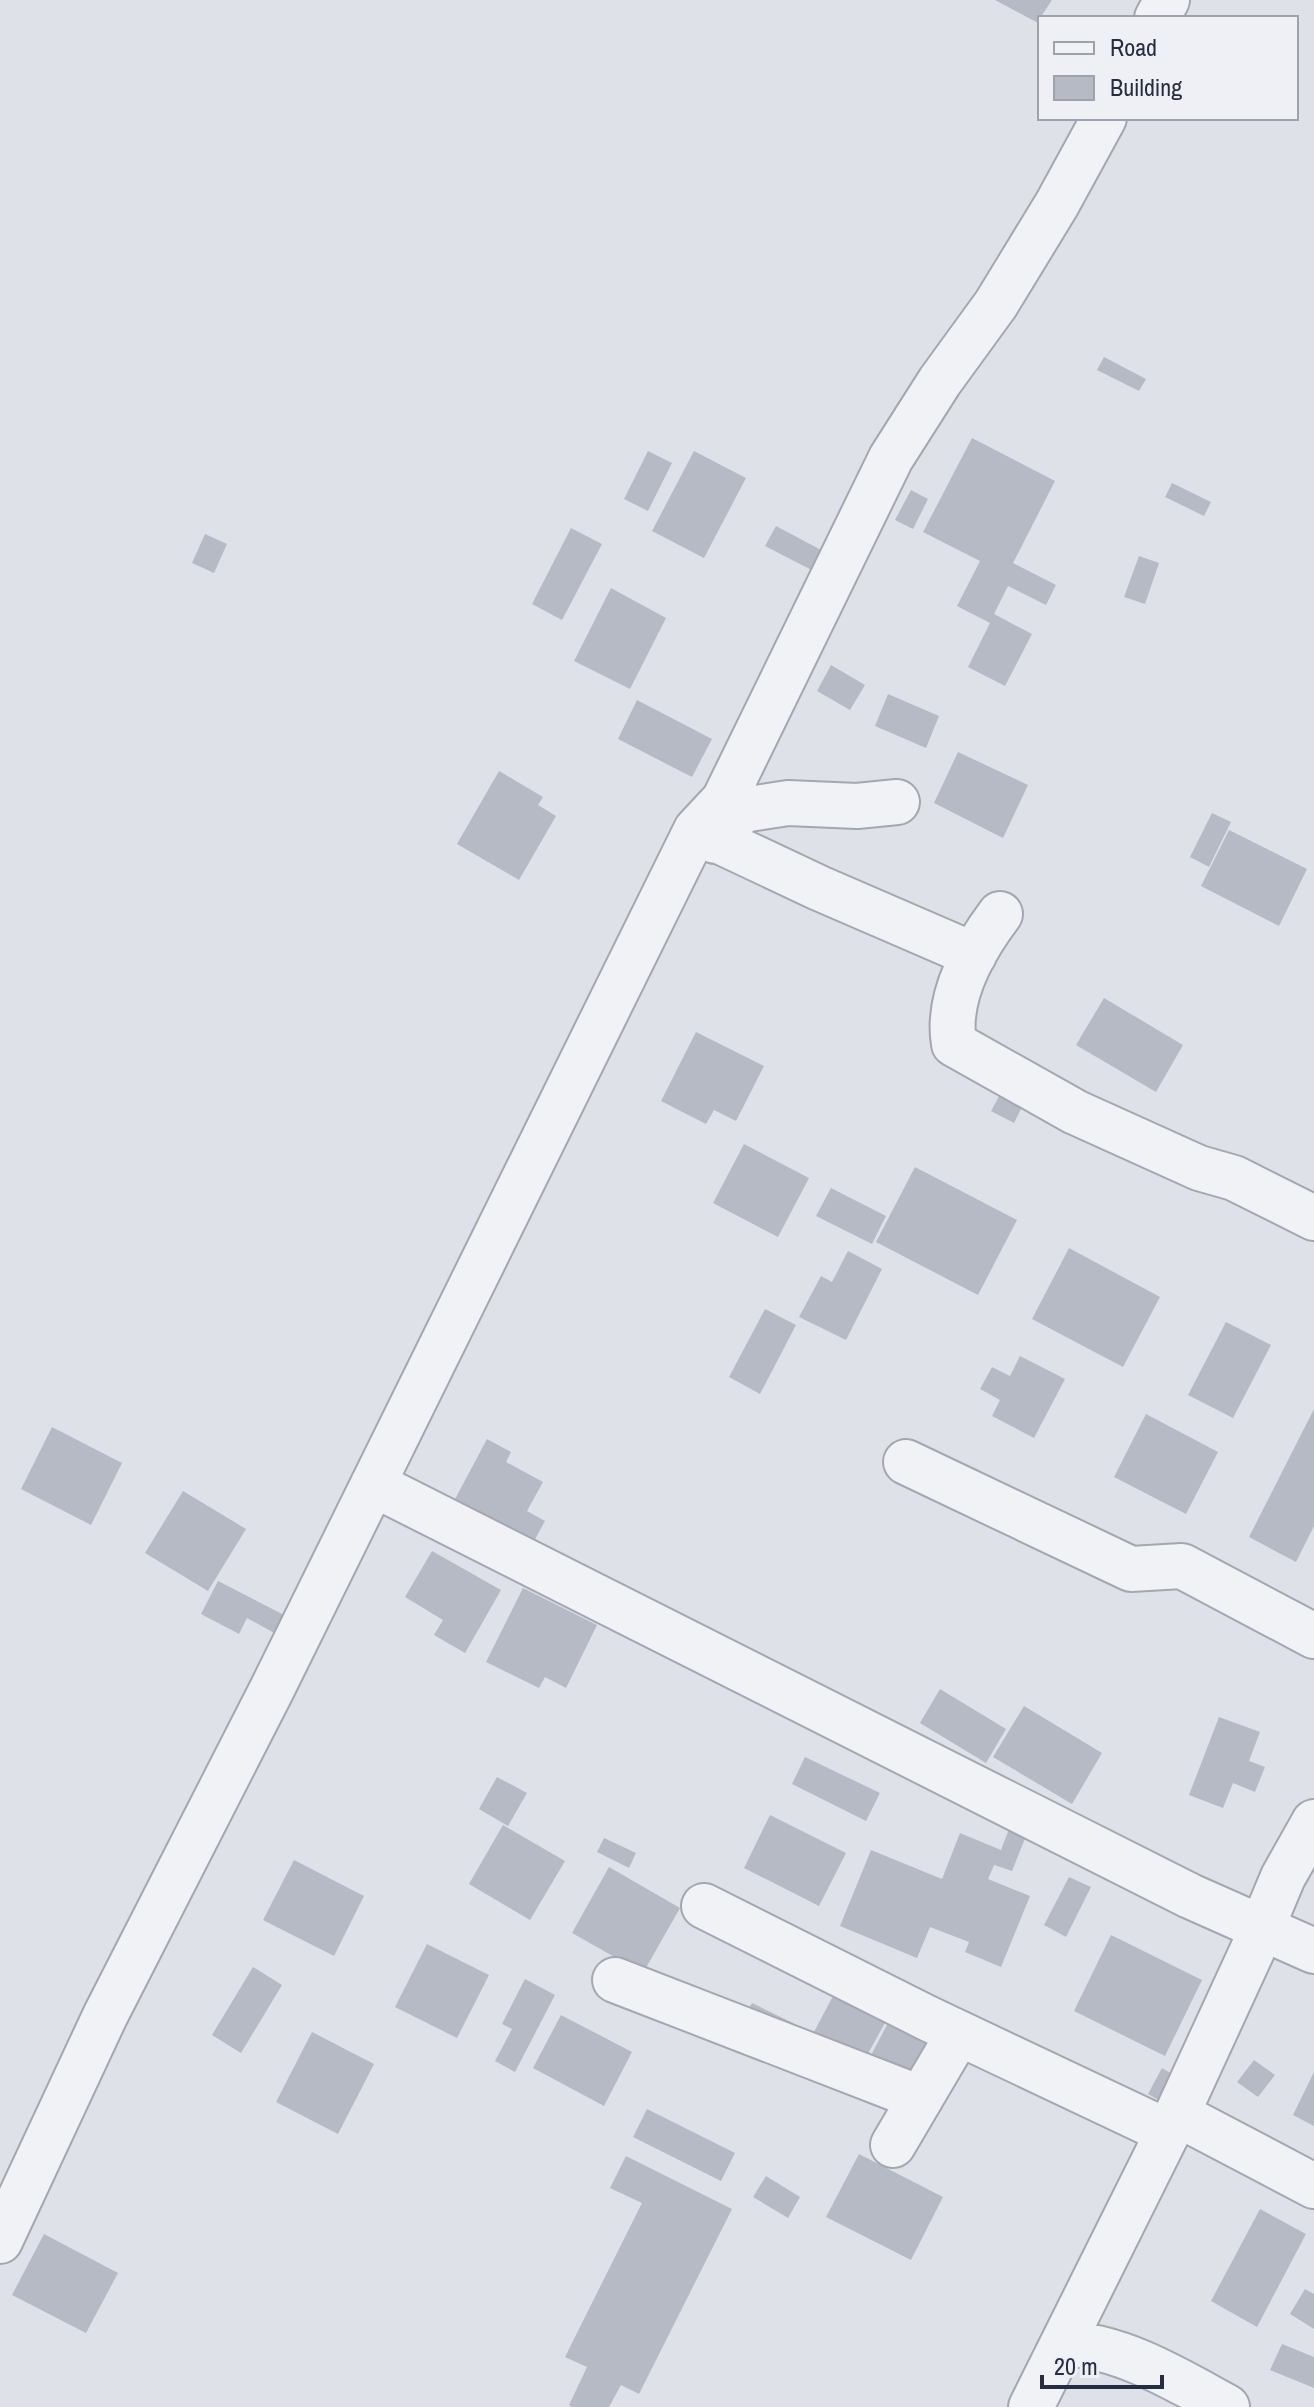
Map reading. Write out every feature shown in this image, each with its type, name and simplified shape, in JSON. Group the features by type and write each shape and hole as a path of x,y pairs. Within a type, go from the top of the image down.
{"street":[{"path":"0,2241 105,2016 373,1484 706,836 891,458 940,381 1004,291 1103,120"},
{"path":"706,836 742,810 788,803 857,806 897,802"},
{"path":"706,836 974,955"},
{"path":"1000,914 982,937 959,990 951,1022 954,1044 1075,1112 1199,1168 1234,1178 1314,1218"},
{"path":"906,1462 1131,1569 1182,1566 1314,1636"},
{"path":"373,1484 1190,1896 1314,1951"},
{"path":"1031,2407 1172,2123 1283,1877 1314,1822"},
{"path":"704,1906 959,2033 1314,2186"},
{"path":"615,1980 920,2098"},
{"path":"893,2145 959,2033"},
{"path":"1063,2343 1092,2345 1125,2356 1227,2407"}],"building":[{"path":"995,0 1052,0 1041,16 1038,16 1038,23"},
{"path":"1104,357 1146,379 1139,391 1097,370"},
{"path":"972,438 1055,481 1013,563 1056,585 1046,605 1008,586 994,614 1032,634 1005,686 968,667 990,623 957,606 980,561 923,532"},
{"path":"648,451 672,463 648,511 624,499"},
{"path":"694,451 746,478 704,558 652,531"},
{"path":"1172,483 1211,502 1204,516 1165,497"},
{"path":"911,490 928,499 913,529 895,520"},
{"path":"776,526 840,560 829,579 765,546"},
{"path":"571,528 602,544 562,620 532,604"},
{"path":"205,534 227,544 214,573 192,563"},
{"path":"1139,556 1159,563 1145,604 1124,597"},
{"path":"611,588 666,618 630,689 574,661"},
{"path":"831,665 865,685 850,710 817,691"},
{"path":"888,694 939,716 926,748 875,726"},
{"path":"637,700 712,739 692,777 618,739"},
{"path":"958,752 1028,785 1003,838 934,803"},
{"path":"499,771 543,797 538,805 556,816 519,880 457,844"},
{"path":"1212,813 1231,822 1209,867 1190,857"},
{"path":"1229,830 1307,869 1279,926 1201,886"},
{"path":"1104,998 1183,1045 1156,1092 1076,1045"},
{"path":"696,1032 764,1066 736,1121 714,1110 706,1124 661,1101"},
{"path":"1002,1091 1024,1103 1014,1123 991,1111"},
{"path":"744,1144 809,1178 778,1237 713,1203"},
{"path":"915,1167 1017,1220 978,1295 876,1242"},
{"path":"831,1188 886,1216 872,1244 816,1216"},
{"path":"1069,1248 1160,1297 1123,1367 1032,1319"},
{"path":"848,1251 882,1269 846,1340 799,1317 821,1276 832,1282"},
{"path":"765,1309 796,1325 760,1394 729,1377"},
{"path":"1226,1322 1271,1345 1233,1418 1188,1395"},
{"path":"1020,1356 1065,1379 1034,1438 992,1416 1000,1400 980,1389 992,1367 1010,1376"},
{"path":"1314,1409 1314,1526 1296,1562 1249,1537"},
{"path":"1146,1414 1218,1452 1186,1514 1114,1477"},
{"path":"52,1427 122,1463 91,1525 21,1489"},
{"path":"487,1439 511,1452 506,1462 543,1482 527,1511 545,1521 533,1543 454,1501"},
{"path":"183,1491 246,1529 208,1591 145,1553"},
{"path":"432,1551 501,1590 465,1653 434,1635 443,1620 405,1597"},
{"path":"218,1581 286,1616 276,1634 247,1618 239,1634 201,1614"},
{"path":"523,1588 597,1625 566,1688 545,1677 539,1688 486,1662"},
{"path":"940,1689 1006,1729 986,1763 920,1723"},
{"path":"1024,1706 1102,1753 1072,1804 993,1757"},
{"path":"1219,1717 1260,1732 1249,1761 1265,1767 1255,1792 1233,1783 1223,1808 1189,1795"},
{"path":"805,1757 880,1793 866,1821 792,1784"},
{"path":"497,1777 527,1793 508,1826 479,1809"},
{"path":"770,1815 846,1853 819,1906 744,1868"},
{"path":"503,1825 565,1861 530,1920 469,1884"},
{"path":"1009,1829 1026,1836 1012,1871 994,1865 988,1879 1030,1896 1001,1967 965,1952 969,1942 930,1927 917,1958 840,1926 871,1850 942,1879 960,1833 1001,1850"},
{"path":"604,1838 636,1853 629,1868 597,1852"},
{"path":"294,1860 364,1896 334,1956 263,1920"},
{"path":"609,1867 680,1908 643,1973 572,1933"},
{"path":"1069,1877 1091,1887 1066,1937 1044,1925"},
{"path":"1111,1935 1202,1980 1165,2056 1074,2011"},
{"path":"427,1944 489,1975 457,2038 395,2007"},
{"path":"253,1967 282,1985 241,2053 212,2035"},
{"path":"525,1979 555,1995 515,2072 495,2061 512,2029 502,2024"},
{"path":"834,1994 886,2021 865,2059 814,2032"},
{"path":"752,2003 793,2023 785,2040 743,2019"},
{"path":"561,2015 632,2052 604,2106 533,2068"},
{"path":"888,2023 928,2044 910,2078 870,2057"},
{"path":"312,2032 374,2064 338,2134 276,2102"},
{"path":"1254,2060 1275,2075 1258,2097 1237,2082"},
{"path":"1162,2068 1189,2084 1174,2109 1148,2094"},
{"path":"1314,2072 1314,2126 1293,2115"},
{"path":"647,2109 735,2153 721,2181 633,2137"},
{"path":"859,2154 943,2197 911,2260 826,2217"},
{"path":"626,2156 732,2209 639,2394 621,2385 609,2407 572,2407 569,2405 587,2367 565,2357 642,2203 610,2188"},
{"path":"766,2176 800,2197 788,2218 753,2197"},
{"path":"1260,2209 1306,2234 1257,2327 1211,2301"},
{"path":"44,2234 118,2273 86,2333 12,2295"},
{"path":"1305,2289 1314,2294 1314,2329 1290,2314"},
{"path":"1282,2344 1314,2357 1314,2388 1270,2370"}]}
